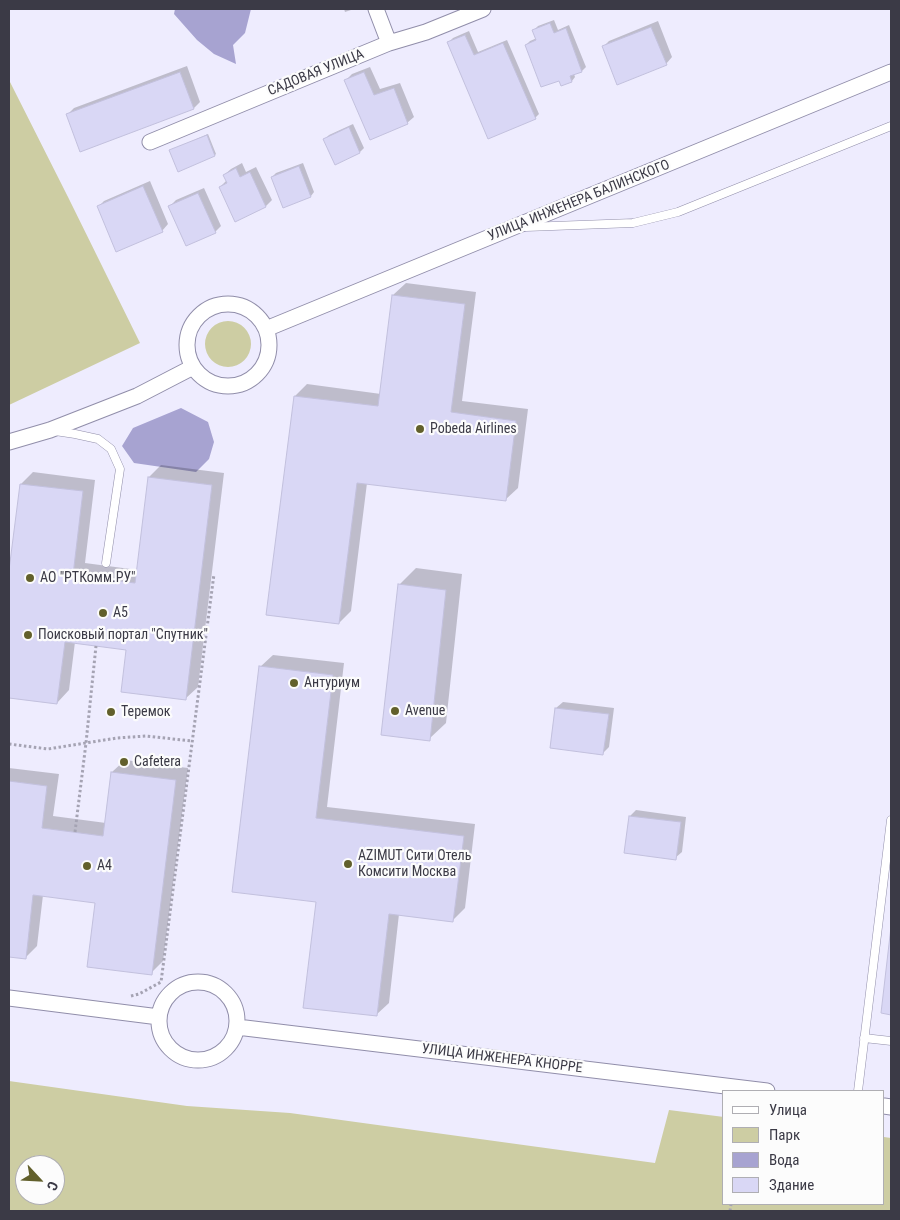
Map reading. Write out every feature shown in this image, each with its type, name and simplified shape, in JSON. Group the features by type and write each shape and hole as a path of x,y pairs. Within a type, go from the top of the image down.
{"street":[{"path":"376,9 389,43"},
{"name":"САДОВАЯ УЛИЦА","path":"150,142 389,43 426,32 483,9"},
{"name":"УЛИЦА ИНЖЕНЕРА БАЛИНСКОГО","path":"266,329 891,72"},
{"path":"234,304 247,308 259,317 266,329 269,343 268,357 261,370 244,383 230,386 216,384 203,378 193,367 188,354 187,340 189,332 200,314 212,307 234,304"},
{"path":"9,442 50,430 137,396 193,367"},
{"path":"195,981 208,982 221,988 230,998 236,1010 237,1026 235,1036 219,1054 208,1059 195,1060 183,1057 165,1041 160,1030 159,1017 163,1004 170,993 182,985 195,981"},
{"path":"9,998 159,1017"},
{"name":"УЛИЦА ИНЖЕНЕРА КНОРРЕ","path":"237,1026 759,1090"}],"lane":[{"path":"514,227 633,223 678,212 891,126"},
{"path":"50,430 98,439 110,449 120,469 106,563"},
{"path":"858,1090 891,820"},
{"path":"864,1038 891,1041"}],"path":[{"path":"123,999 139,994 161,982 214,574"},
{"path":"75,832 96,646"},
{"path":"9,744 48,749 117,738 146,736 192,741"}],"green space":[{"path":"9,82 140,343 9,405"},
{"path":"228,321 241,325 247,331 251,344 247,357 241,363 228,367 215,363 209,357 205,344 209,331 215,325"},
{"path":"9,1081 187,1106 290,1113 655,1163 669,1110 722,1117 722,1205 885,1205 885,1137 891,1138 891,1211 9,1211"}],"water":[{"path":"175,9 251,9 245,33 233,45 236,64 214,54 197,40 174,14"},
{"path":"181,408 208,422 214,442 209,459 196,472 134,463 122,446 133,428"}],"building":[{"path":"550,23 554,33 566,28 582,72 570,76 572,82 561,86 559,81 541,87 525,45 536,40 532,30"},
{"path":"651,27 667,65 617,85 602,46"},
{"path":"465,35 474,55 503,43 536,119 488,139 447,42"},
{"path":"180,72 194,109 80,152 66,114"},
{"path":"364,72 374,95 394,88 408,124 370,140 344,80"},
{"path":"349,127 360,153 335,165 323,139"},
{"path":"207,135 215,156 178,172 169,150"},
{"path":"299,166 311,197 283,208 271,177"},
{"path":"236,168 240,177 250,172 266,207 235,222 219,187 227,183 223,175"},
{"path":"143,186 163,232 116,252 97,206"},
{"path":"198,193 216,233 186,246 168,206"},
{"path":"392,295 465,304 451,412 516,421 506,501 357,483 339,624 266,615 294,396 378,406"},
{"name":"А5","path":"148,477 212,485 186,700 121,692 126,650 65,642 57,704 9,698 9,570 20,484 83,491 73,575 135,583"},
{"path":"398,584 446,590 430,741 381,735"},
{"name":"AZIMUT Сити Отель Комсити Москва","path":"259,666 333,675 316,818 464,836 453,922 389,914 377,1016 303,1008 316,902 232,892"},
{"path":"555,708 609,714 603,755 550,748"},
{"name":"А4","path":"111,772 176,780 152,975 87,967 95,903 33,895 26,959 9,957 9,781 47,786 42,828 103,836"},
{"path":"629,816 681,822 676,860 624,853"},
{"path":"891,927 891,1015 881,1013"}],"place":[{"name":"Pobeda Airlines","path":"420,429"},
{"name":"АО \"РТКомм.РУ\"","path":"30,578"},
{"name":"А5","path":"103,613"},
{"name":"Поисковый портал \"Спутник\"","path":"28,635"},
{"name":"Антуриум","path":"294,683"},
{"name":"Avenue","path":"395,711"},
{"name":"Теремок","path":"111,712"},
{"name":"Cafetera","path":"124,762"},
{"name":"AZIMUT Сити Отель Комсити Москва","path":"348,864"},
{"name":"А4","path":"87,866"}]}
